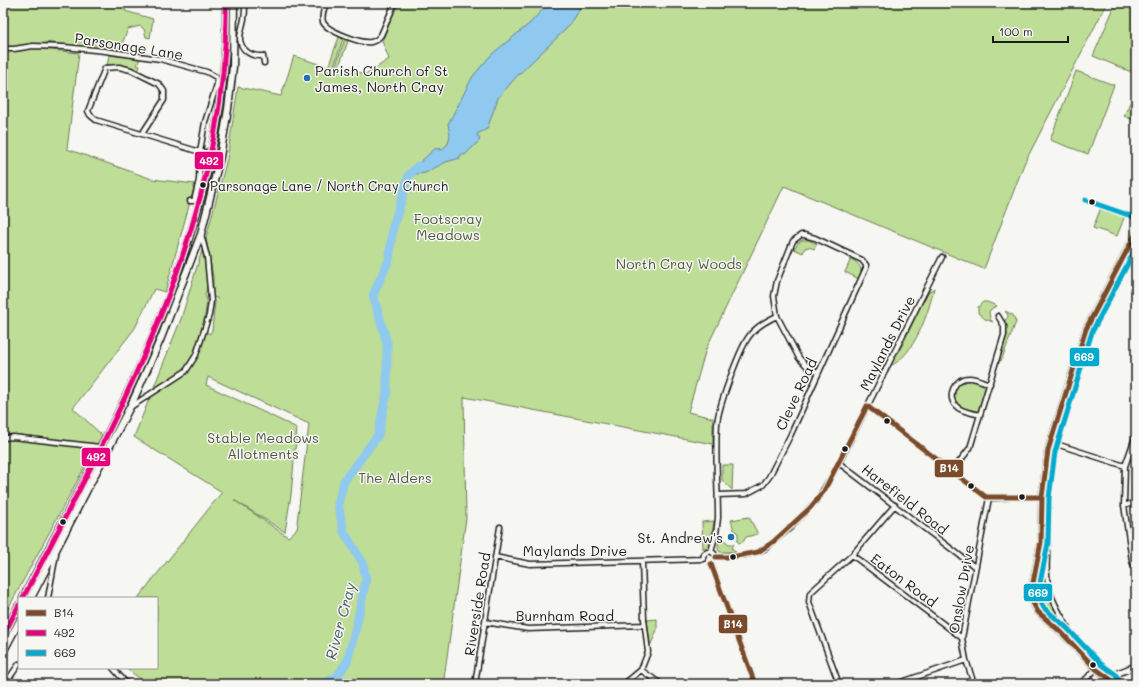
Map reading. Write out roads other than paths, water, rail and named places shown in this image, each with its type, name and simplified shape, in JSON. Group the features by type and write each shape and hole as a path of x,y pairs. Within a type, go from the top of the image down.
{"main road":[{"path":"24,597 134,382 181,267 213,152 225,66 226,3"},
{"path":"32,597 130,407 161,338 201,234 220,157 228,109 233,66 234,3"},
{"path":"3,636 18,607"},
{"path":"3,652 18,624"}],"street":[{"path":"245,3 240,37 242,46 247,52 254,56 265,56 264,63"},
{"path":"326,3 322,14 323,22 330,30 371,43 378,40 395,3"},
{"name":"Parsonage Lane","path":"3,49 33,46 71,47 160,59 207,72 216,77 217,84 205,122 200,152 199,180 194,201 190,201"},
{"path":"142,134 164,100 164,91 159,84 131,70 120,67 105,68 88,110 90,115 96,120 200,152 213,152"},
{"path":"1136,233 1086,329 1050,442 1046,458 1042,497 1041,542 1031,594 1032,601 1038,612 1096,669 1111,681 1118,673 1136,666"},
{"path":"130,407 186,371 196,355 209,315 211,299 207,257 201,234"},
{"name":"Cleve Road","path":"718,495 746,494 763,485 769,478 791,434 866,268 866,265 862,260 815,238 804,235 801,236 793,241 776,284 774,296 777,316"},
{"name":"Maylands Drive","path":"716,557 731,557 758,552 774,542 790,528 818,499 839,463 942,257"},
{"path":"711,551 716,534 718,518 717,423 720,408 743,345 757,328 777,316 799,358 811,370 819,372"},
{"path":"953,470 970,448 1005,334 1004,326 998,316"},
{"path":"980,415 956,407 952,396 954,387 956,383 966,378 990,384"},
{"path":"867,406 989,498 1042,497"},
{"path":"1136,434 1125,466 1124,506 1132,561 1136,570"},
{"path":"3,438 100,447"},
{"path":"1050,442 1125,466"},
{"name":"Harefield Road","path":"839,463 976,567"},
{"name":"Onslow Drive","path":"974,684 966,660 962,638 989,498"},
{"path":"1124,506 1136,502"},
{"path":"839,684 808,599 812,590 852,555 895,505"},
{"name":"Riverside Road","path":"474,684 500,527"},
{"path":"1041,542 1048,543 1047,577 1051,594 1054,603 1070,629 1075,647"},
{"path":"48,597 56,549"},
{"path":"711,551 716,557 714,562 711,564"},
{"path":"711,551 704,554 703,559 706,563 711,564"},
{"name":"Eaton Road","path":"852,555 962,638"},
{"name":"Maylands Drive","path":"495,557 530,564 703,559"},
{"path":"624,684 641,670 648,652 644,626 642,561"},
{"path":"711,564 755,684"},
{"name":"Burnham Road","path":"485,622 528,629 644,626"},
{"path":"896,684 966,660"},
{"path":"5,684 18,665"},
{"path":"114,669 127,684"},
{"path":"1081,684 1096,669"},
{"path":"641,670 661,684"}],"water":[{"path":"549,3 583,3 567,28 517,76 498,98 487,129 477,134 480,140 465,155 462,154 460,158 446,162 425,173 409,175 412,169 436,148 439,150 440,148 441,150 448,144 450,135 448,124 473,76 492,54 529,24"}],"waterway":[{"name":"River Cray","path":"322,684 336,678 347,662 366,580 363,563 344,532 338,504 344,481 378,435 387,392 387,343 373,295 389,260 393,227 409,175 418,166"}],"place":[{"name":"Parish Church of St James, North Cray","path":"307,78"},
{"name":"Parsonage Lane / North Cray Church","path":"203,185"},
{"name":"St. Andrew's","path":"731,537"}],"park label":[{"name":"Footscray Meadows","path":"448,226"},
{"name":"North Cray Woods","path":"679,263"},
{"name":"Stable Meadows Allotments","path":"263,446"},
{"name":"The Alders","path":"395,477"}]}
